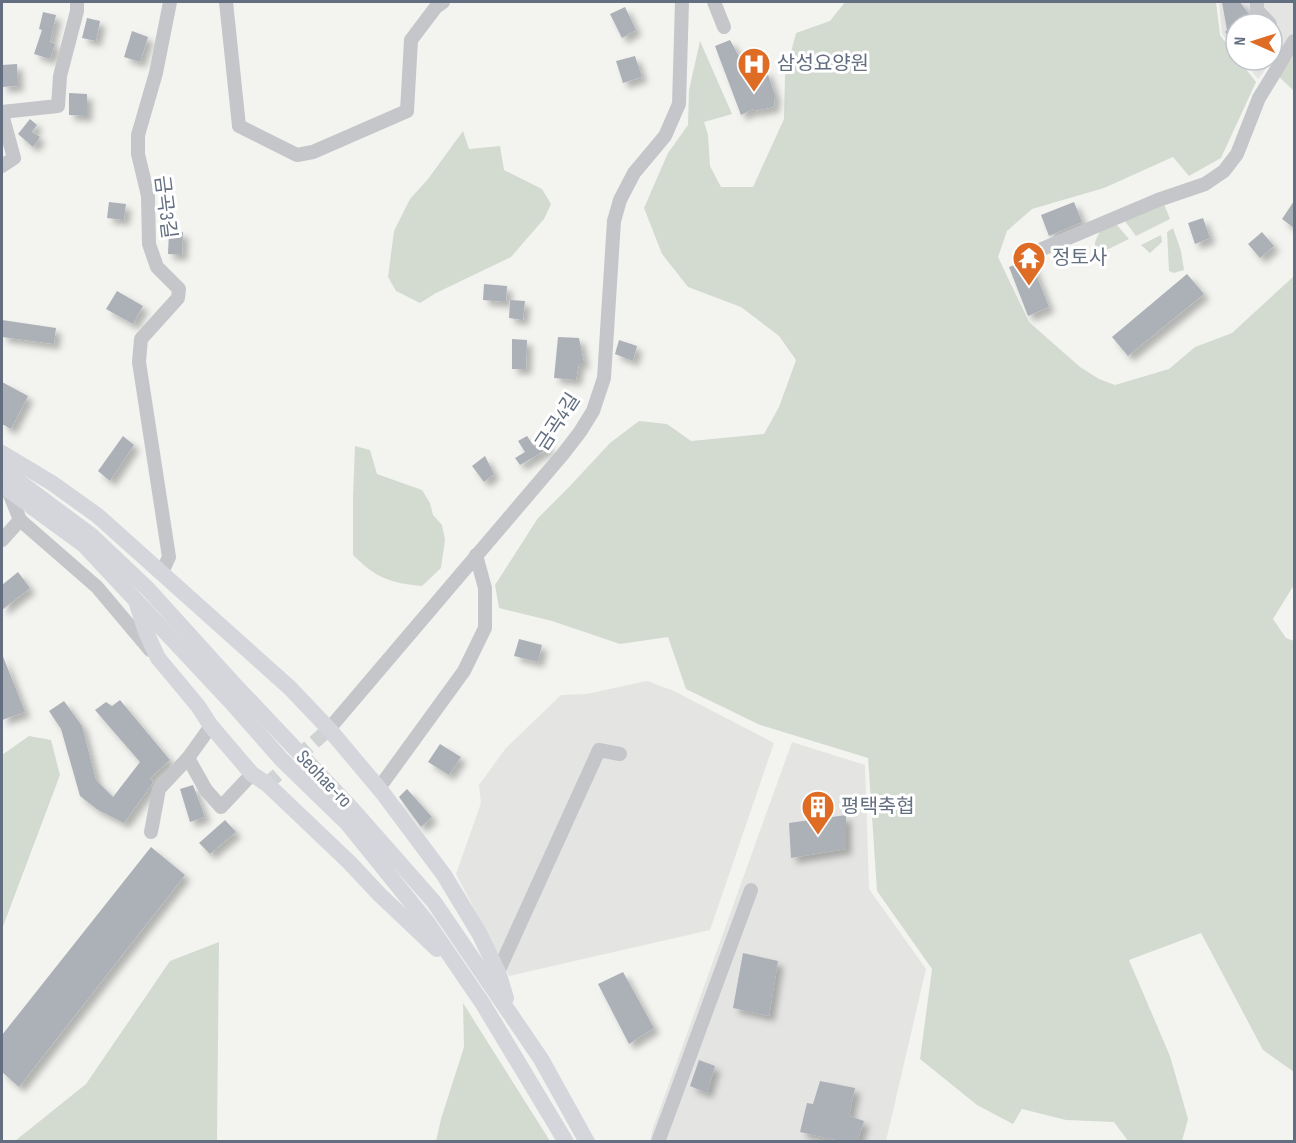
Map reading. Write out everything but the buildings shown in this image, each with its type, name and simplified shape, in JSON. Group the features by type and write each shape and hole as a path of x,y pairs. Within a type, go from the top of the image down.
{"main road":[{"path":"2,453 52,483 98,516 290,688 329,729 379,788 444,875 479,933 498,972 512,1016"},
{"name":"Seohae-ro","path":"2,470 92,536 148,589 353,810 434,902 541,1059 587,1142"},
{"name":"Seohae-ro","path":"5,487 84,546 282,760 347,823 427,922 483,1004 566,1142"},
{"path":"135,599 158,658 252,774 267,784 458,968"}],"street":[{"path":"2,166 14,158 2,113 58,106 60,76 77,2"},
{"name":"금곡3길","path":"162,572 169,557 139,362 141,339 178,298 179,289 157,267 149,244 148,196 138,154 138,135 156,73 170,2"},
{"path":"226,2 239,126 297,155 313,152 407,111 411,40 436,7 443,2"},
{"name":"금곡4길","path":"329,729 563,454 593,411 604,378 614,221 620,200 634,173 665,136 679,104 682,2"},
{"path":"714,2 724,27"},
{"path":"1042,249 1158,200 1205,184 1224,171 1237,154 1259,98 1294,41"},
{"path":"5,487 20,520 97,587 158,658"},
{"path":"2,540 20,520"},
{"path":"379,788 464,671 485,628 485,588 476,555"},
{"path":"151,832 159,789 188,758 211,726"},
{"path":"498,972 599,750 620,754"},
{"path":"188,758 206,790 221,807 252,774"},
{"path":"658,1142 751,890"}],"shaded area":[{"path":"845,2 1216,2 1220,35 1224,40 1224,72 1248,72 1256,82 1221,158 1189,176 1173,157 1104,188 1032,209 1007,231 998,257 1029,322 1080,367 1099,379 1115,385 1169,369 1195,347 1232,333 1294,276 1294,585 1273,619 1286,638 1294,641 1294,1072 1263,1050 1201,933 1129,960 1170,1056 1188,1119 1182,1141 1128,1141 1114,1122 1066,1120 1022,1109 1013,1124 977,1105 920,1059 932,969 877,891 868,758 760,725 686,689 668,637 620,644 552,621 499,608 495,585 538,518 610,443 639,421 667,424 691,441 764,434 779,407 796,360 779,336 741,307 688,287 662,254 644,208 668,153 688,125 689,90 700,41 732,114 704,122 708,135 710,166 721,187 753,187 784,119 785,75 796,33 830,21"},
{"path":"1219,2 1294,2 1294,28 1292,36 1284,46 1284,12 1224,12 1224,36"},
{"path":"1294,56 1294,91 1278,76 1284,72 1284,68"},
{"path":"1252,72 1264,72 1258,79"},
{"path":"463,131 469,149 500,146 504,170 542,189 551,204 544,219 511,257 420,303 396,291 388,277 394,231 410,199 428,179"},
{"path":"1164,204 1170,219 1136,236 1124,220"},
{"path":"1116,224 1129,239 1096,255 1095,242 1100,231"},
{"path":"1173,228 1181,251 1184,270 1174,273 1169,271 1167,232"},
{"path":"1161,235 1162,242 1150,253 1141,245"},
{"path":"355,446 370,450 377,474 422,490 430,503 433,515 442,525 445,540 441,568 422,586 384,578 353,555"},
{"path":"647,681 674,691 774,743 710,930 509,976 456,874 481,803 479,785 506,748 561,695 586,694"},
{"path":"29,736 51,740 60,775 2,929 2,755"},
{"path":"792,742 865,765 869,889 926,969 886,1141 650,1142 652,1131"},
{"path":"219,942 217,1141 15,1141 86,1084 170,961"},
{"path":"463,1003 550,1141 436,1141 464,1047"}],"tunnel":[{"path":"267,784 329,729"}],"place":[{"name":"삼성요양원","path":"754,93"},
{"name":"정토사","path":"1029,287"},
{"name":"평택축협","path":"818,836"}]}
